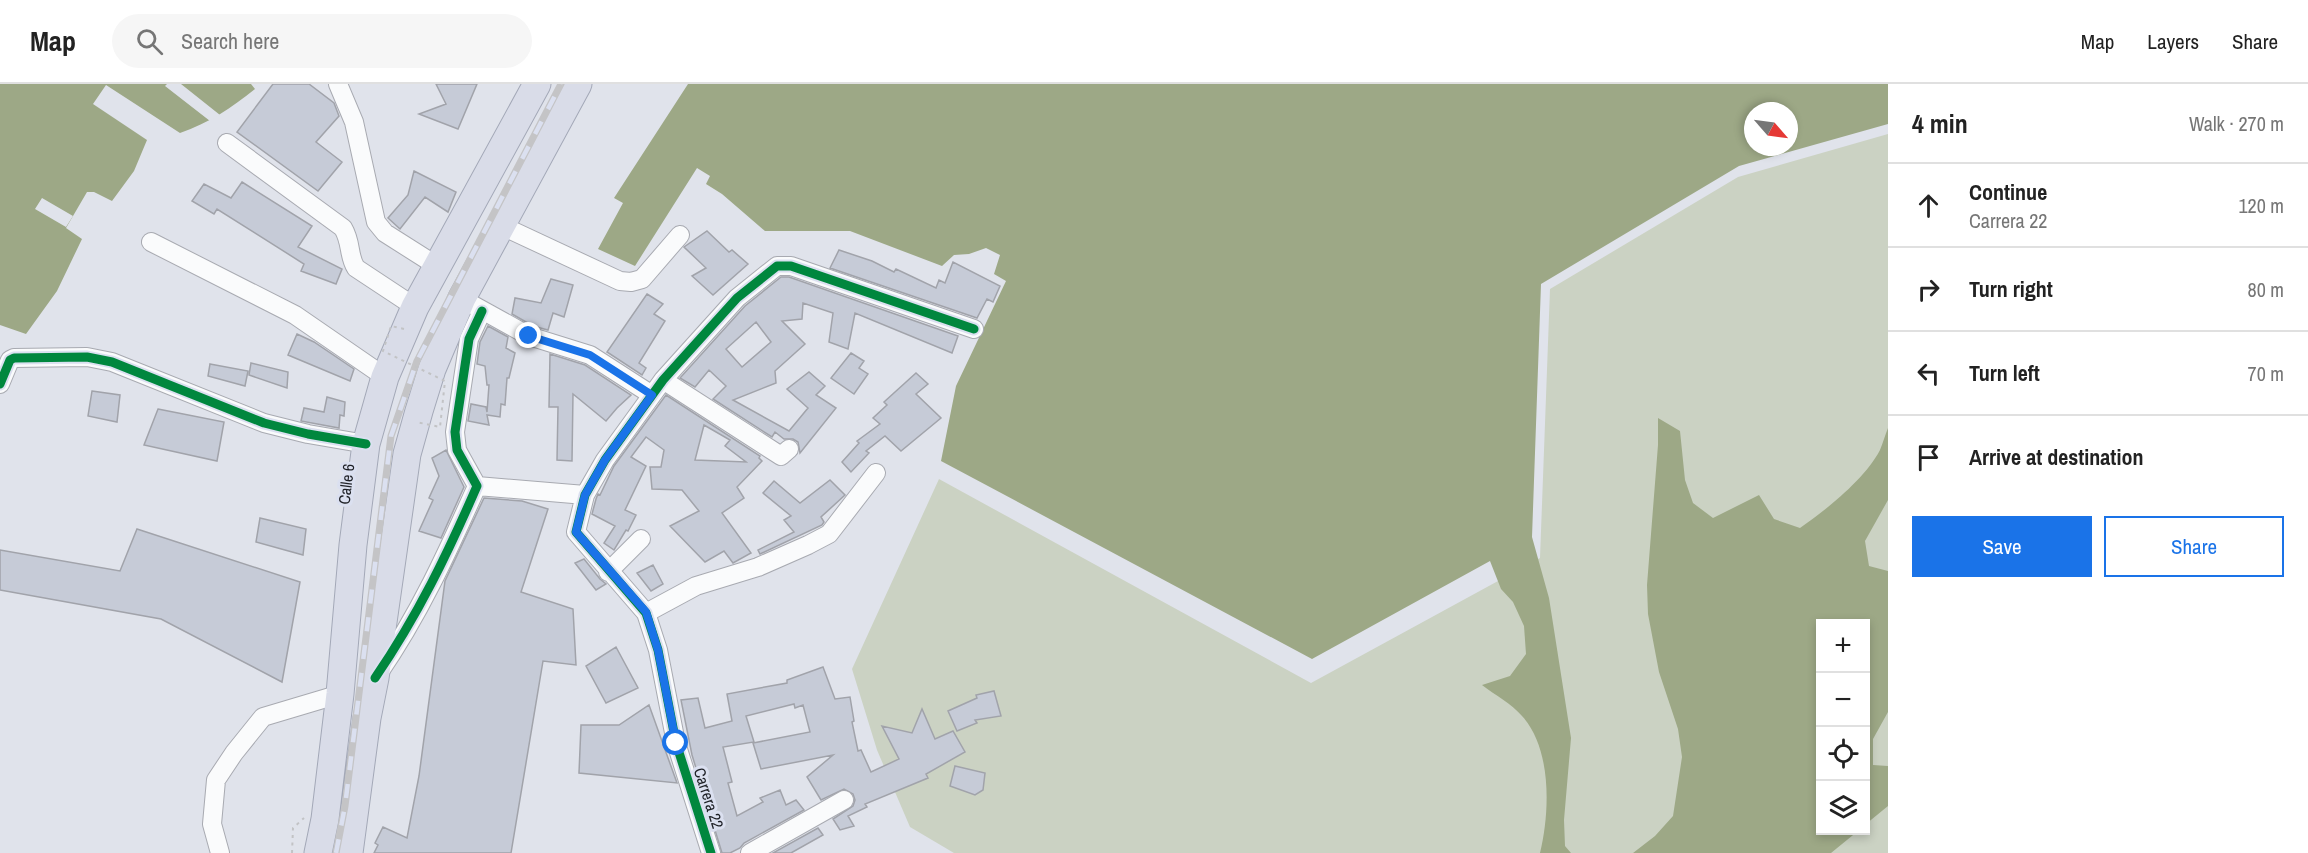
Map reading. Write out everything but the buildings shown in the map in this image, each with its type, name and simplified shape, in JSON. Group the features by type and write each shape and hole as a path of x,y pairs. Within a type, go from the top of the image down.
{"highway":[{"name":"Calle 6","path":"318,853 325,819 340,694 353,545 366,444 385,377 409,318 537,84"},
{"path":"349,853 407,454 416,422 432,369 472,304 502,226 578,84"}],"street":[{"path":"338,84 354,122 376,222 385,233 437,266"},
{"path":"227,143 343,228 350,239 353,264 409,318"},
{"path":"502,226 620,281 631,282 642,279 680,235"},
{"path":"151,242 295,315 385,377"},
{"path":"477,486 585,495 605,460 658,388 737,298 777,266 791,266 974,329"},
{"path":"477,486 457,450 455,432 472,304 529,336 590,355 658,388 781,456 789,449"},
{"path":"0,384 10,360 14,358 87,357 112,362 264,423 308,434 366,444"},
{"path":"646,612 696,586 758,567 829,534 876,473"},
{"path":"375,678 404,635 435,577 477,486"},
{"name":"Carrera 22","path":"585,495 576,532 608,572 646,612 658,650 676,743 711,853"},
{"path":"608,572 641,539"},
{"path":"220,853 213,824 216,780 234,753 262,717 340,694"},
{"path":"750,853 844,800"}],"path":[{"path":"409,318 391,326 382,351 445,381 440,427 416,422"}],"shaded area":[{"path":"0,84 251,84 255,89 201,125 180,133 106,85 93,104 147,140 134,171 112,201 94,192 87,192 66,228 82,239 57,291 26,334 0,325"},
{"path":"688,84 1888,84 1888,124 1798,149 1798,102 1744,102 1744,156 1774,156 1739,166 1541,284 1532,537 1549,598 1571,738 1564,820 1565,846 1571,853 1540,853 1547,800 1544,763 1539,746 1522,716 1482,685 1510,676 1526,654 1524,626 1513,602 1501,589 1490,561 1312,659 941,461 956,386 1006,281 994,274 1000,255 986,248 969,254 954,255 942,266 850,231 765,231 722,194 706,184 710,176 697,168 635,266 598,249 623,203 614,198"},
{"path":"1888,134 1888,853 954,853 910,827 877,750 852,669 939,479 1311,683 1540,558 1550,289 1738,177"},
{"path":"1658,418 1680,431 1685,480 1693,503 1713,518 1759,495 1774,519 1800,528 1833,503 1865,472 1880,450 1888,428 1888,500 1865,541 1869,566 1888,571 1888,712 1873,739 1873,765 1888,766 1888,806 1870,821 1870,619 1816,619 1816,835 1853,835 1831,853 1633,853 1655,836 1673,816 1682,757 1678,729 1659,672 1648,614 1647,585"}],"pier":[{"path":"181,84 220,115 210,121 165,86"},
{"path":"42,198 73,216 66,227 35,209"}],"railway":[{"path":"336,853 345,806 391,436 417,361 561,84"}],"cycle path":[{"path":"711,853 676,743 658,650 646,613 576,532 585,495 605,460 663,380 737,298 777,266 791,266 974,329"},
{"path":"375,678 431,584 477,486 457,450 455,432 469,339 482,311"},
{"path":"0,384 10,360 14,358 87,357 112,362 264,423 308,434 366,444"}],"route":[{"path":"529,336 590,355 652,395 605,460 585,495 576,532 608,572 646,612 658,650 676,743"}]}
